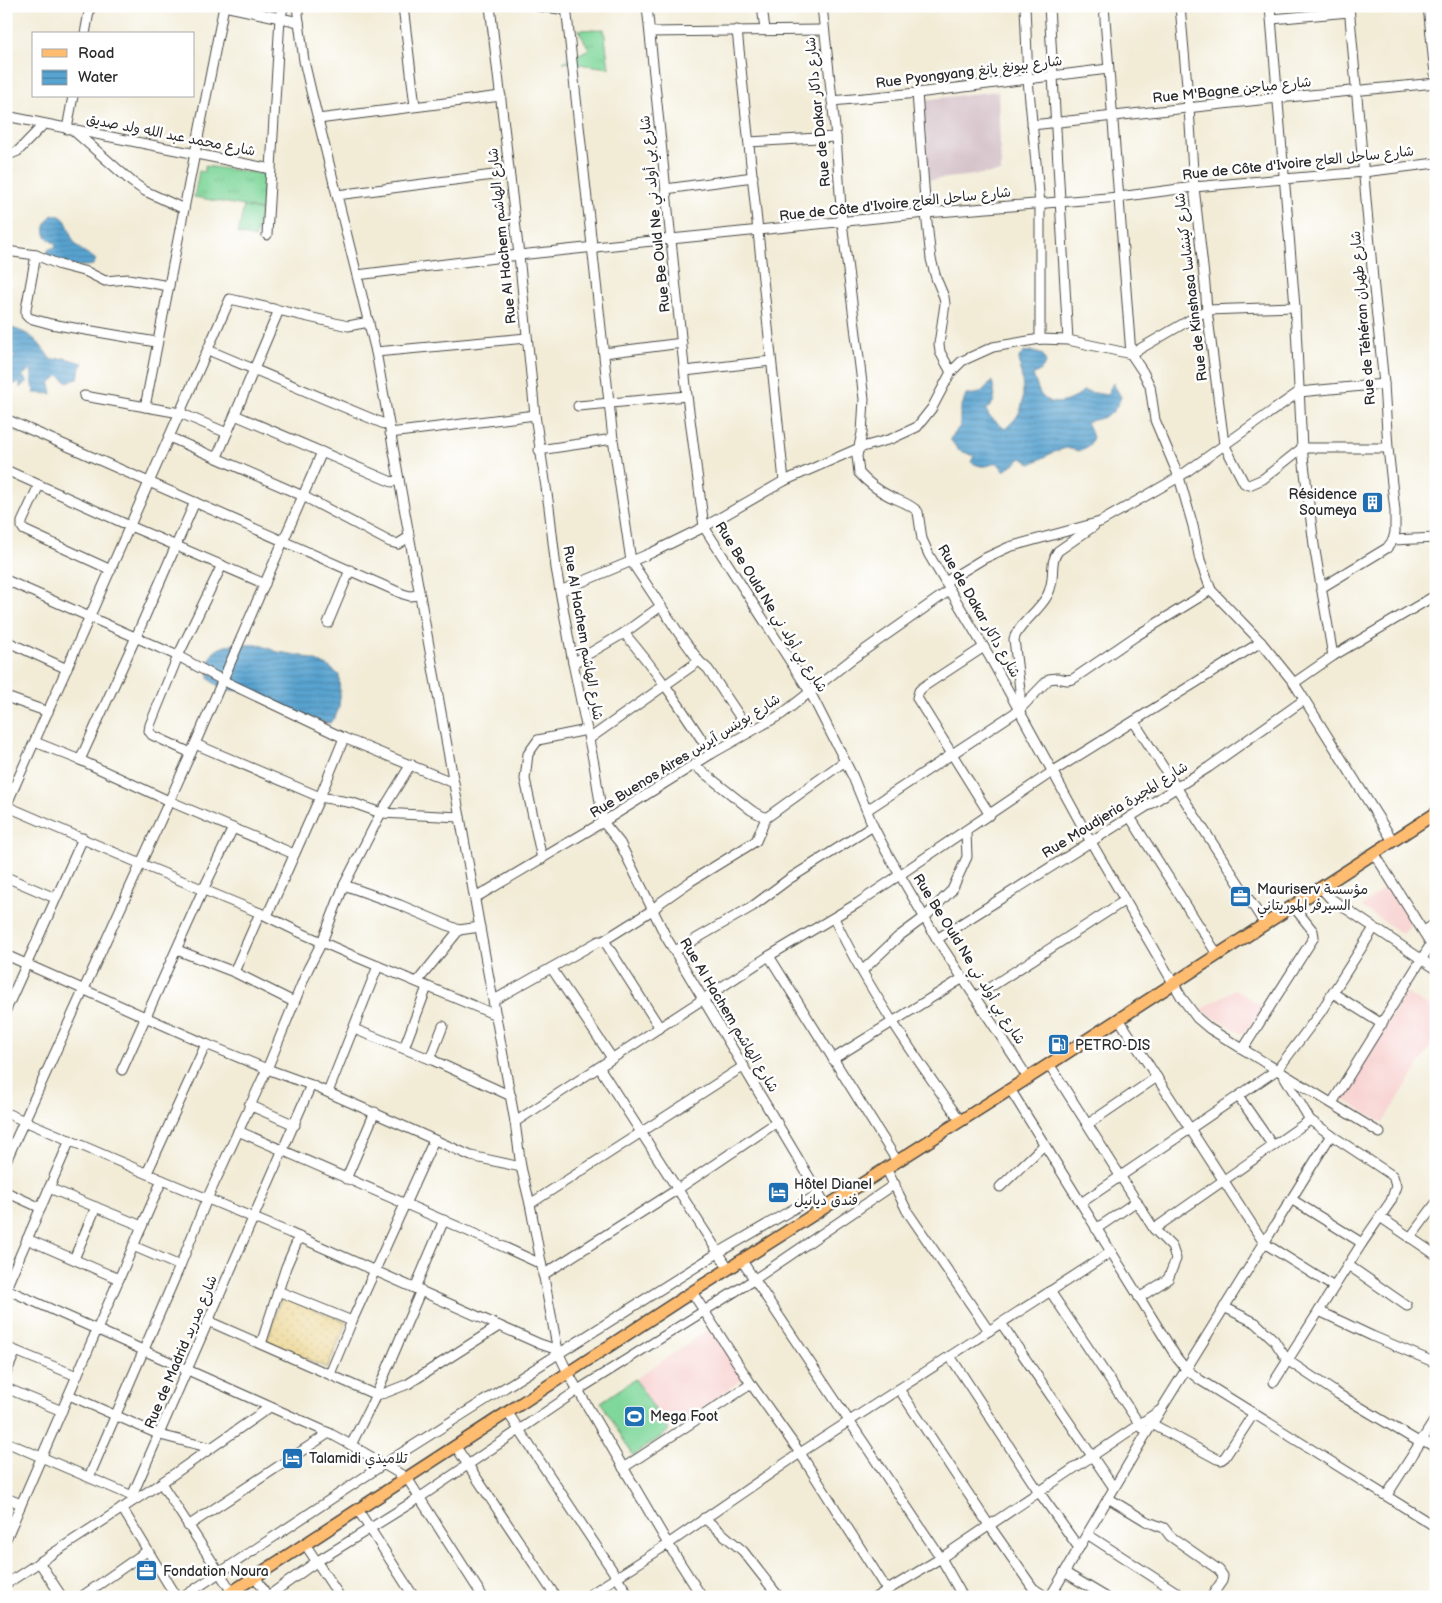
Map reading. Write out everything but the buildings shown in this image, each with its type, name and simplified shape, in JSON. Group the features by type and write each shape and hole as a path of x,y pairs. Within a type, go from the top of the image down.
{"main road":[{"path":"228,1594 692,1292 1010,1090 1436,813"}],"street":[{"path":"85,32 90,6"},
{"path":"145,407 156,342 169,286 224,6 299,22"},
{"path":"267,235 280,18 284,6"},
{"path":"297,6 304,61 376,352 494,1000 521,1167 530,1204 558,1352 568,1373 623,1468 702,1597"},
{"path":"402,6 414,106"},
{"name":"Rue Al Hachem شارع الهاشم","path":"490,6 519,255 539,450 560,591 603,822 620,843 675,951 827,1206"},
{"path":"538,6 566,8 613,439 631,561 699,661 708,669 750,732"},
{"name":"Rue Be Ould Ne شارع بي أولد ني","path":"647,6 682,344 704,527 810,692 845,761 873,826 924,917 1028,1078"},
{"path":"762,6 765,30"},
{"name":"Rue de Dakar شارع داكار","path":"822,6 836,138 842,222 864,399 862,433 857,464 859,473 882,492 907,504 918,512 922,539 929,555 1020,710 1052,772 1124,901 1186,1006 1210,1029 1380,1133"},
{"path":"1025,6 1028,80 1040,204 1040,339"},
{"path":"1049,6 1068,340"},
{"path":"1104,6 1131,354 1150,386 1155,420 1179,477 1193,526 1200,560 1211,590 1261,642 1294,683 1393,841"},
{"name":"Rue de Kinshasa شارع كينشاسا","path":"1180,6 1194,187 1224,444 1244,483 1249,484 1263,479 1302,448"},
{"path":"1270,6 1295,306 1302,448 1314,545 1333,656"},
{"path":"1428,6 1436,84"},
{"path":"1272,18 1316,10 1349,9"},
{"name":"Rue de Téhéran شارع طهران","path":"1349,9 1395,511 1395,532 1392,540"},
{"path":"737,30 784,480"},
{"path":"650,32 824,30"},
{"name":"Rue Pyongyang شارع بيونغ يانغ","path":"832,101 918,93 1108,69"},
{"name":"Rue M'Bagne شارع مباجن","path":"1032,125 1278,98 1436,84"},
{"path":"918,93 926,213 932,259 945,304 939,337 940,352 951,372"},
{"path":"318,118 500,96"},
{"path":"73,98 70,129 132,182 145,191 184,210"},
{"name":"شارع محمد عبد الله ولد صديق","path":"6,116 271,170"},
{"path":"6,156 18,151 44,124"},
{"path":"749,142 836,138"},
{"name":"Rue de Côte d'Ivoire شارع ساحل العاج","path":"357,275 672,239 926,213 1119,197 1194,187 1364,172 1436,163"},
{"path":"337,195 509,173"},
{"path":"666,189 753,177"},
{"path":"6,251 36,255 87,272 105,281 128,279 169,286"},
{"path":"36,255 26,308 28,318 59,326 156,342"},
{"path":"369,322 348,326 230,299 7,803 140,864 264,914 322,942 496,1015"},
{"path":"560,591 651,553 704,527 784,480 860,448 891,439 917,427 932,408 951,372 962,361 993,347 1040,339 1068,340 1131,354 1207,310 1295,306"},
{"path":"217,457 279,310"},
{"path":"376,352 527,338"},
{"path":"604,353 682,344"},
{"path":"208,350 390,429 535,414"},
{"path":"685,371 771,361"},
{"name":"Rue Buenos Aires شارع بوينس آيرس","path":"475,898 603,822 711,754 782,714 983,559 1009,547 1100,522 1179,477 1300,392 1384,384"},
{"path":"84,396 180,413 227,433"},
{"path":"578,406 688,396"},
{"path":"235,415 392,482 399,480"},
{"path":"6,418 402,594 420,595"},
{"path":"170,437 303,496 390,542 398,544 409,537"},
{"path":"539,450 613,439"},
{"path":"1302,448 1388,448"},
{"path":"6,1161 191,753 322,452"},
{"path":"6,470 265,584"},
{"path":"39,485 22,522 24,530 111,570"},
{"path":"80,760 136,637 194,502"},
{"path":"1020,710 1015,635 1047,596 1053,582 1054,557 1058,551 1100,522"},
{"path":"1321,588 1387,548 1392,540 1436,538"},
{"path":"191,753 152,735 149,731 178,656 222,565"},
{"path":"328,624 350,570"},
{"path":"6,580 178,656 222,680 344,738 454,783"},
{"path":"867,810 1020,710 1050,679 1073,679 1136,636 1211,590"},
{"path":"1294,683 1333,656 1436,595"},
{"path":"573,664 624,633 661,606"},
{"path":"624,633 666,685 711,754"},
{"path":"6,641 67,669"},
{"path":"515,1122 769,956 834,918 966,832 1052,772 1261,642"},
{"path":"984,647 923,687 917,694 917,698 990,815"},
{"path":"542,858 525,779 528,754 538,740 588,735 666,685 699,661"},
{"path":"6,697 48,712"},
{"name":"Rue Moudjeria شارع المجيرة","path":"937,938 1209,767 1304,700"},
{"path":"1134,722 1266,924"},
{"path":"234,972 294,854 344,738"},
{"path":"35,742 294,854"},
{"path":"195,744 320,797 353,803 381,812 460,817"},
{"path":"494,1000 603,941 654,910 661,902 691,881 756,841 766,818 845,761"},
{"path":"88,1477 180,1266 207,1199 267,1069 294,1002 322,942 344,885 381,812 410,764"},
{"path":"694,765 751,810 766,818"},
{"path":"1130,817 1217,954"},
{"path":"675,951 753,906 789,879 873,826"},
{"path":"122,1070 233,828"},
{"path":"862,971 898,936 924,917 952,890 967,857 966,832"},
{"path":"6,1010 83,838"},
{"path":"1332,1103 1432,944 1374,854"},
{"path":"6,877 55,898"},
{"path":"344,885 400,904 459,930 480,927"},
{"path":"1321,888 1330,898 1436,969"},
{"path":"975,997 1124,901"},
{"path":"1243,1049 1314,937 1313,931 1293,906"},
{"path":"834,918 849,949 921,1066 960,1120"},
{"path":"1424,931 1436,923"},
{"path":"1080,1204 1190,1129 1280,1071 1374,928"},
{"path":"417,982 459,930"},
{"path":"603,941 606,942 660,1028"},
{"path":"177,950 234,972 294,1002"},
{"path":"6,955 206,1044 312,1085 471,1156 521,1167"},
{"path":"769,956 897,1161"},
{"path":"328,1092 378,966"},
{"path":"552,969 612,1058"},
{"path":"833,1059 963,978"},
{"path":"404,1048 427,987"},
{"path":"1333,993 1382,1024"},
{"path":"1119,1019 1264,1243 1334,1287"},
{"path":"430,1059 443,1026"},
{"path":"354,1029 430,1059 511,1096"},
{"path":"147,1173 206,1044"},
{"path":"1049,1064 1154,1229 1172,1247 1176,1259 1168,1279 1139,1298"},
{"path":"530,1204 744,1066"},
{"path":"599,1067 729,1269"},
{"path":"1274,1382 1362,1243 1391,1201 1396,1186 1393,1176 1310,1120 1280,1071"},
{"path":"1088,1124 1156,1077"},
{"name":"Rue de Madrid شارع مدريد","path":"135,1497 208,1321 312,1085"},
{"path":"1010,1090 1139,1298 1186,1369 1200,1380 1436,1526"},
{"path":"1239,1097 1273,1146"},
{"path":"249,1105 295,1125"},
{"path":"346,1178 375,1112"},
{"path":"6,1113 299,1237 558,1352"},
{"path":"1154,1229 1310,1120"},
{"path":"543,1275 678,1189 777,1122"},
{"path":"238,1131 541,1264"},
{"path":"1050,1597 1152,1424 1331,1135"},
{"path":"70,1140 6,1289 329,1433 407,1478 483,1597"},
{"path":"330,1374 434,1140"},
{"path":"1000,1187 1044,1144"},
{"path":"886,1168 909,1214 989,1331"},
{"path":"6,1539 162,1180"},
{"path":"255,1576 268,1597 316,1562 419,1498 578,1390 755,1279 895,1184"},
{"path":"49,1188 142,1226"},
{"path":"6,1192 41,1208"},
{"path":"183,1597 558,1352 718,1253 819,1194"},
{"path":"1291,1199 1362,1243"},
{"path":"1096,1229 1137,1201"},
{"path":"1410,1238 1436,1202"},
{"path":"74,1259 96,1207"},
{"path":"1380,1217 1436,1255"},
{"path":"351,1445 376,1395 444,1220"},
{"path":"261,1344 278,1291 299,1237"},
{"path":"27,1239 119,1278"},
{"path":"133,1246 180,1266"},
{"path":"586,1597 668,1544 800,1453 1111,1252"},
{"path":"742,1260 941,1558 963,1597"},
{"path":"1348,1265 1407,1306"},
{"path":"278,1291 352,1321"},
{"path":"1050,1291 1146,1434"},
{"path":"692,1292 751,1384 800,1453 887,1590"},
{"path":"1224,1307 1256,1324 1274,1340 1288,1360 1338,1394 1420,1441 1436,1448"},
{"path":"1319,1311 1436,1363"},
{"path":"208,1321 376,1395 408,1384 499,1326"},
{"path":"1001,1323 1114,1488"},
{"path":"6,1347 77,1376"},
{"path":"6,1373 16,1351"},
{"path":"950,1356 1039,1492 1079,1548"},
{"path":"623,1468 751,1384"},
{"path":"6,1388 62,1411"},
{"path":"899,1389 989,1526 1033,1588 1046,1597"},
{"path":"69,1395 160,1435 211,1448"},
{"path":"6,1584 122,1508 135,1497 161,1483 270,1406"},
{"path":"876,1597 941,1558 1161,1410"},
{"path":"508,1413 630,1597"},
{"path":"1152,1424 1221,1460 1225,1457 1254,1413"},
{"path":"1387,1495 1436,1418"},
{"path":"188,1526 329,1433"},
{"path":"6,1442 135,1497"},
{"path":"456,1447 556,1597"},
{"path":"161,1483 219,1573 228,1594"},
{"path":"6,1498 21,1504"},
{"path":"1108,1498 1146,1521 1164,1528 1170,1536 1219,1570 1223,1576 1222,1581 1212,1597"},
{"path":"122,1508 176,1597"},
{"path":"358,1510 414,1597"},
{"path":"704,1518 742,1551 779,1597"},
{"path":"1086,1534 1184,1597"},
{"path":"305,1544 340,1597"},
{"path":"81,1597 147,1551"},
{"path":"39,1562 62,1597"},
{"path":"1064,1572 1106,1597"}],"shaded area":[{"path":"998,91 1001,172 929,180 923,100"},
{"path":"1387,885 1413,922 1402,934 1362,907"},
{"path":"1235,989 1263,1007 1243,1034 1201,1010"},
{"path":"1406,993 1436,1011 1436,1038 1383,1123 1341,1098"},
{"path":"710,1329 744,1378 636,1454 601,1402"}],"green space":[{"path":"604,29 609,68 563,62 589,49 578,30"},
{"path":"205,166 264,174 262,210 247,207 261,211 255,238 238,234 244,206 194,197 199,171 204,172"},
{"name":"Mega Foot","path":"635,1379 669,1431 633,1456 601,1402"}],"sand":[{"path":"281,1297 347,1322 327,1368 267,1341"}],"water":[{"path":"52,215 63,218 66,221 77,246 96,260 93,265 69,265 46,257 49,249 56,246 45,233 48,219"},
{"path":"6,326 28,334 51,360 64,358 83,363 80,367 78,379 66,382 59,375 50,383 52,394 34,393 31,369 22,376 28,381 20,388 20,382 11,385 6,393 6,360 15,358 6,343"},
{"path":"1032,351 1043,355 1046,363 1041,370 1033,375 1040,393 1048,401 1064,402 1083,391 1107,395 1113,383 1121,397 1118,404 1108,416 1086,422 1093,437 1089,446 1079,451 1066,448 1031,464 1022,458 1004,471 997,462 984,466 971,462 974,456 958,450 950,439 960,426 960,411 966,395 980,393 992,381 995,397 986,410 989,416 1005,429 1018,415 1023,401 1019,357 1024,352"},
{"path":"233,644 260,645 278,652 303,656 328,666 339,675 340,700 334,718 330,723 312,720 288,711 263,695 255,692 229,690 209,679 209,665 212,655 219,648"}],"place":[{"name":"Résidence Soumeya","path":"1373,502"},
{"name":"Mauriserv مؤسسة السيرفر الموريتاني","path":"1241,897"},
{"name":"PETRO-DIS","path":"1059,1045"},
{"name":"Hôtel Dianel فندق ديانيل","path":"778,1192"},
{"name":"Mega Foot","path":"634,1416"},
{"name":"Talamidi تلاميذي","path":"293,1458"},
{"name":"Fondation Noura","path":"147,1571"}]}
